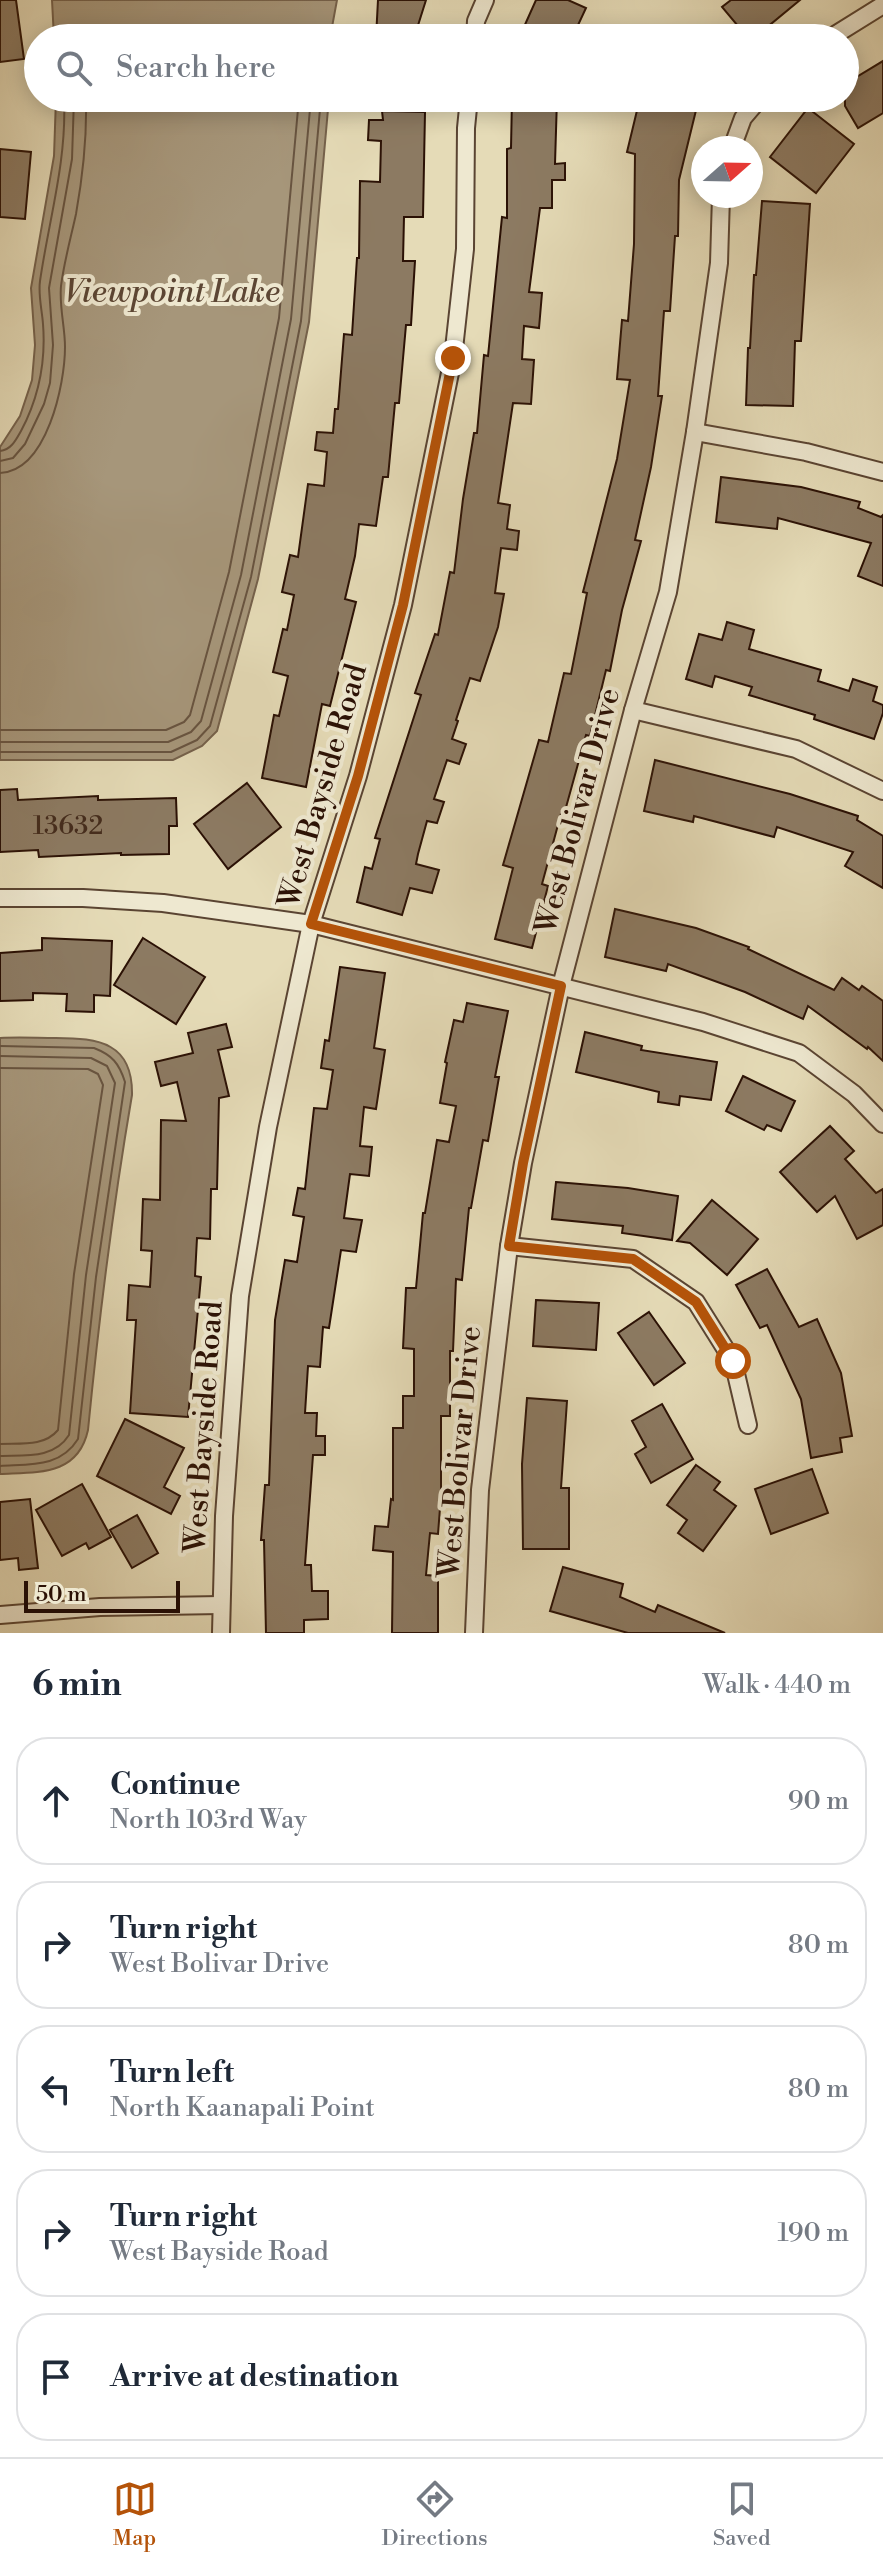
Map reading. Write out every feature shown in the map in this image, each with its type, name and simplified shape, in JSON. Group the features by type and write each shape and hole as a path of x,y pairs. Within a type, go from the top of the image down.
{"street":[{"path":"476,24 485,0"},
{"path":"852,24 883,5"},
{"name":"West Bayside Road","path":"221,1633 230,1429 240,1296 268,1127 311,924 358,776 403,605 453,358 465,249 468,112"},
{"path":"736,136 748,112"},
{"name":"West Bolivar Drive","path":"474,1633 480,1490 509,1246 523,1163 561,986 633,710 668,592 719,263 721,208"},
{"path":"695,432 806,452 883,472"},
{"path":"633,710 796,749 883,791"},
{"path":"0,898 163,903 311,924 703,1022 799,1053 854,1094 883,1124"},
{"path":"509,1246 633,1259 696,1302 733,1361 748,1425"},
{"path":"0,1615 100,1607 221,1605"}],"water":[{"path":"52,0 337,0 333,24 53,24"},
{"name":"Viewpoint Lake","path":"56,112 328,112 309,322 258,579 217,731 202,746 173,760 0,760 0,447 20,416 32,380 35,345 31,288 54,156"},
{"path":"0,1038 72,1038 99,1042 120,1054 127,1064 132,1095 107,1262 88,1430 83,1445 66,1464 42,1471 0,1474"}],"building":[{"path":"0,0 16,0 24,59 0,62"},
{"path":"378,0 426,0 418,24 377,24"},
{"path":"536,0 568,0 586,8 579,24 525,24"},
{"path":"731,0 800,0 771,24 736,24 722,7"},
{"path":"883,61 883,113 858,128 849,112 859,112 859,76"},
{"path":"382,112 425,112 423,217 404,217 403,261 415,261 411,325 406,325 388,477 383,477 376,526 359,524 345,599 356,602 330,706 322,704 306,787 262,778 274,715 279,716 288,676 273,672 283,629 287,630 294,595 282,592 290,555 298,557 308,484 324,486 327,452 315,450 317,432 333,433 344,334 352,335 359,258 360,181 380,182 381,141 368,140 369,120 383,120"},
{"path":"512,112 557,112 555,164 565,163 565,180 552,180 552,208 540,208 529,292 542,293 539,328 524,326 522,359 534,360 531,404 513,403 498,503 510,505 507,529 519,531 517,550 501,548 495,593 504,594 498,627 480,681 470,678 452,739 466,744 459,764 447,760 434,799 444,802 437,823 427,821 418,854 416,864 439,870 432,893 410,888 402,915 357,902 365,867 372,869 380,839 375,838 421,695 415,693 435,634 438,635 450,572 454,573 463,499 474,433 477,433 484,355 488,356 502,217 507,218 507,149 511,148"},
{"path":"637,112 696,112 679,180 678,236 675,236 670,311 664,311 658,396 662,396 635,540 641,541 622,610 610,671 606,670 590,736 586,735 542,884 548,886 532,948 495,939 513,868 503,865 539,740 548,742 564,673 571,674 587,593 583,592 617,459 630,380 617,379 622,320 628,321 634,244 635,154 627,152"},
{"path":"805,112 813,112 854,144 816,193 770,157"},
{"path":"0,149 31,152 25,219 0,217"},
{"path":"763,201 810,204 801,341 795,341 793,406 746,405"},
{"path":"721,477 801,487 860,502 858,508 881,517 883,515 883,586 858,576 871,543 778,518 777,529 716,522"},
{"path":"727,622 754,630 749,649 821,670 818,681 849,691 853,679 877,687 873,701 883,705 883,713 874,739 814,719 815,715 749,695 752,687 715,676 712,687 686,679 699,634 722,640"},
{"path":"655,760 790,794 858,816 857,820 883,836 883,888 845,866 853,852 777,827 774,837 694,816 693,822 644,811"},
{"path":"247,783 281,827 228,869 194,824"},
{"path":"17,789 18,800 98,796 98,800 176,798 177,826 169,826 169,854 39,857 38,850 0,852 0,790"},
{"path":"615,909 696,928 749,947 834,990 842,978 859,990 862,986 883,1001 883,1061 868,1047 808,1006 803,1019 745,992 668,964 666,971 605,957"},
{"path":"42,938 112,941 110,996 94,995 94,1012 66,1011 67,994 33,993 33,1000 0,1001 0,953 42,950"},
{"path":"143,938 205,977 176,1024 114,985"},
{"path":"340,967 385,973 374,1048 385,1050 376,1109 364,1107 360,1146 372,1147 369,1176 350,1174 344,1218 362,1220 356,1252 341,1250 329,1328 323,1327 320,1367 308,1366 305,1413 317,1413 316,1436 325,1436 325,1455 313,1455 305,1565 311,1565 312,1591 328,1591 328,1619 304,1620 304,1633 266,1633 264,1540 261,1540 265,1485 269,1485 275,1320 285,1260 297,1262 304,1217 293,1215 298,1188 305,1189 314,1108 327,1109 333,1070 321,1068 325,1040 329,1041"},
{"path":"467,1003 508,1011 495,1077 499,1077 488,1141 483,1140 469,1208 462,1280 456,1279 453,1351 450,1351 450,1416 441,1416 438,1534 430,1533 426,1575 438,1576 438,1633 392,1633 393,1552 373,1550 375,1526 388,1527 393,1500 393,1428 403,1428 403,1396 414,1396 414,1349 403,1348 406,1288 416,1288 423,1213 437,1140 449,1142 456,1106 440,1103 445,1062 454,1020 463,1022"},
{"path":"226,1024 232,1047 218,1050 229,1096 219,1098 217,1189 211,1189 210,1239 197,1238 195,1276 201,1277 188,1417 130,1413 136,1320 127,1320 129,1285 150,1287 152,1251 141,1250 143,1199 160,1200 161,1120 186,1121 177,1082 161,1086 155,1062 193,1053 188,1033"},
{"path":"585,1032 642,1046 641,1050 717,1062 711,1100 680,1096 679,1105 658,1102 659,1092 576,1072"},
{"path":"743,1076 795,1101 781,1131 767,1125 764,1130 726,1111"},
{"path":"830,1126 854,1151 845,1159 876,1193 883,1189 883,1225 857,1239 835,1196 817,1212 780,1172"},
{"path":"556,1182 678,1196 672,1240 622,1233 623,1226 552,1219"},
{"path":"712,1200 758,1239 727,1275 690,1243 677,1241"},
{"path":"767,1269 799,1327 817,1319 841,1373 852,1436 840,1438 842,1452 811,1458 801,1399 767,1325 760,1328 736,1285"},
{"path":"536,1300 599,1303 596,1350 533,1346"},
{"path":"649,1312 685,1363 654,1385 618,1333"},
{"path":"527,1398 567,1401 561,1488 569,1488 569,1549 523,1549 522,1464"},
{"path":"662,1404 693,1459 651,1483 635,1454 646,1447 632,1421"},
{"path":"125,1419 184,1448 164,1487 180,1496 171,1514 97,1476"},
{"path":"696,1465 720,1482 714,1490 736,1506 703,1551 678,1533 687,1520 667,1505"},
{"path":"812,1469 828,1513 771,1534 755,1489"},
{"path":"82,1484 111,1537 89,1549 86,1543 62,1556 36,1510"},
{"path":"30,1499 38,1568 19,1570 18,1558 0,1560 0,1502"},
{"path":"137,1515 158,1553 132,1568 110,1530"},
{"path":"563,1567 623,1584 620,1597 655,1612 658,1605 725,1633 628,1633 550,1611"}],"route":[{"path":"453,358 403,605 358,776 311,924 561,986 523,1163 509,1246 633,1259 696,1302 733,1361"}]}
